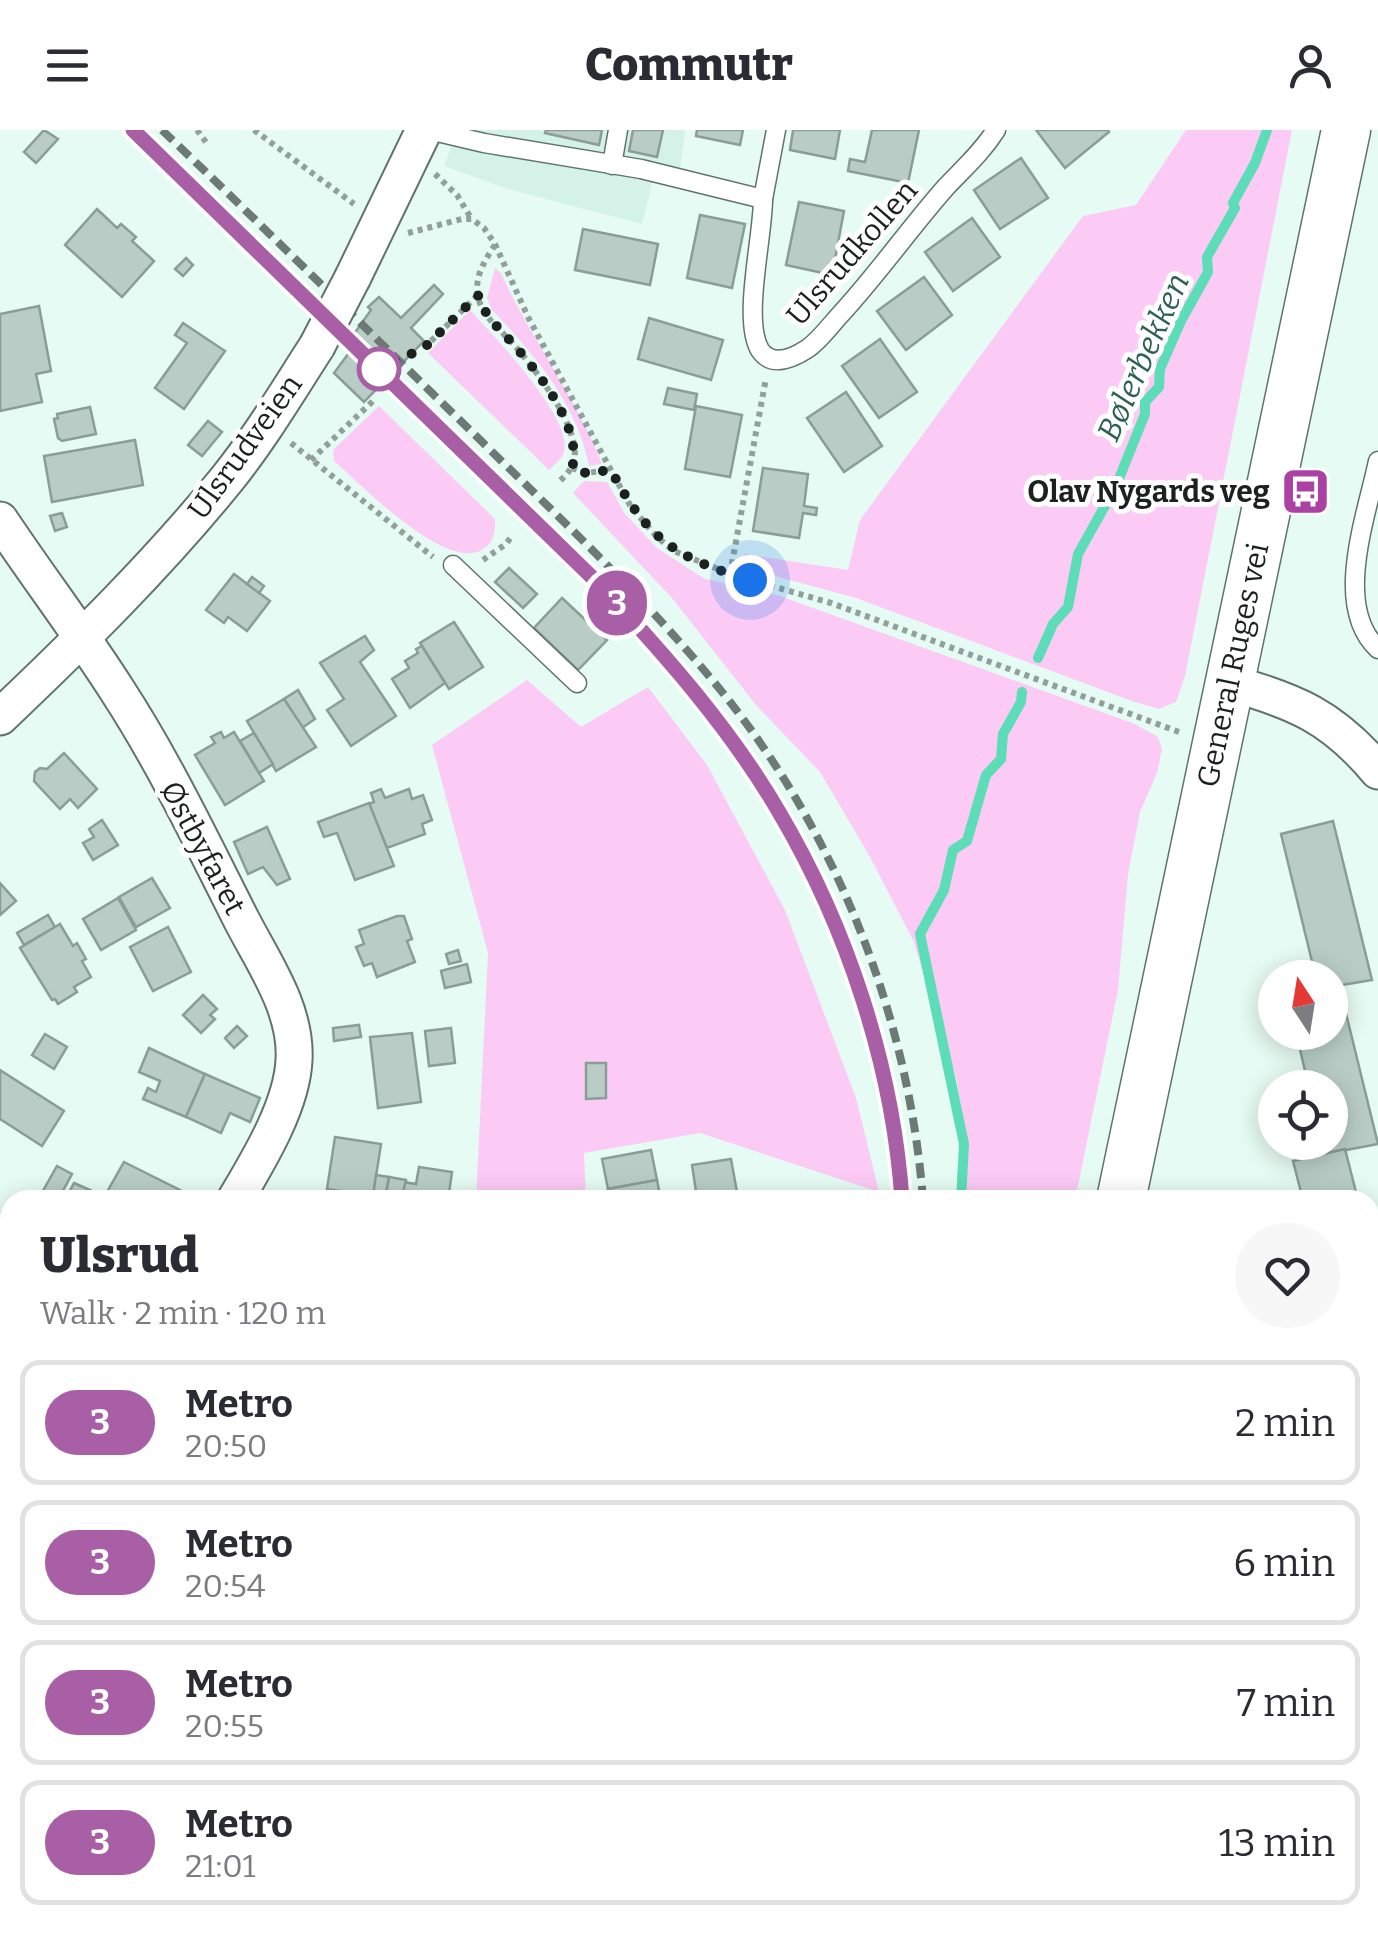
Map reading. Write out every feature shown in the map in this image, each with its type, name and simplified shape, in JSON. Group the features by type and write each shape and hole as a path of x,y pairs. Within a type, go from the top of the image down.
{"main road":[{"name":"General Ruges vei","path":"1123,1190 1346,130"}],"street":[{"name":"Ulsrudveien","path":"0,717 141,576 229,477 316,346 427,130"},
{"name":"Østbyfaret","path":"0,520 118,690 283,1001 292,1030 294,1060 290,1084 272,1132 240,1190"},
{"path":"1230,683 1286,698 1321,718 1362,752 1378,771"}],"lane":[{"path":"427,130 522,139 612,165 763,199"},
{"path":"612,165 618,130"},
{"name":"Ulsrudkollen","path":"776,130 763,199 764,228 753,302 759,348 769,358 787,360 811,346 863,290 947,187 981,153 996,130"},
{"path":"1378,461 1354,576 1354,600 1360,623 1378,649"},
{"path":"454,565 577,684"}],"path":[{"path":"197,130 208,145"},
{"path":"254,130 361,209"},
{"path":"432,172 457,195 472,219 496,244 528,317 631,507 674,551 730,574 848,608 1179,732"},
{"path":"402,235 451,220 472,219"},
{"path":"496,244 480,274 478,295 485,313 532,366 558,405 574,445 572,468 560,480"},
{"path":"424,348 478,295"},
{"path":"730,574 769,358"},
{"path":"311,460 373,401"},
{"path":"286,439 437,560 454,565 491,557 512,536"},
{"path":"572,468 586,473 611,470"}],"shaded area":[{"path":"458,130 685,130 678,186 652,183 642,224 508,189 444,166"},
{"path":"1186,130 1292,130 1185,676 1176,702 1159,709 1132,701 856,598 742,567 744,554 848,570 860,520 1083,216 1136,205"},
{"path":"495,268 579,415 602,464 589,466 575,422 552,381 492,310 487,298"},
{"path":"470,310 529,378 557,419 564,437 564,452 549,470 428,353"},
{"path":"379,406 495,519 493,538 485,548 469,553 450,550 429,539 406,524 334,461 333,450"},
{"path":"584,481 607,482 625,514 657,548 705,579 777,595 1135,724 1158,737 1162,749 1157,773 1140,812 1128,874 1118,990 1077,1190 966,1190 967,1147 956,1077 913,940 869,855 820,772 756,705 672,598 573,493"},
{"path":"527,680 581,727 648,687 707,765 785,910 856,1098 879,1190 700,1133 584,1153 586,1190 476,1190 488,953 432,745"}],"building":[{"path":"44,130 58,139 36,163 24,152"},
{"path":"602,130 599,145 545,133"},
{"path":"633,130 663,130 657,157 629,151"},
{"path":"697,130 743,130 740,145 696,136"},
{"path":"793,130 840,130 835,159 790,150"},
{"path":"872,130 919,130 908,183 848,171 850,159 865,162"},
{"path":"1036,130 1108,130 1109,132 1065,168"},
{"path":"1021,158 1048,198 1000,229 974,190"},
{"path":"799,202 844,211 832,275 786,265"},
{"path":"97,209 117,228 121,224 136,237 132,241 154,261 122,297 65,245"},
{"path":"700,215 745,224 732,288 687,278"},
{"path":"972,218 1000,257 953,291 925,252"},
{"path":"583,229 658,244 650,285 575,270"},
{"path":"186,258 193,265 183,276 175,269"},
{"path":"924,277 952,315 906,350 877,311"},
{"path":"434,285 443,294 411,328 424,341 364,402 334,373 358,337 354,334 371,310 368,307 379,297 401,318"},
{"path":"39,306 51,371 36,374 42,402 0,411 0,314"},
{"path":"649,318 723,340 711,380 638,359"},
{"path":"183,323 225,351 184,409 155,388 187,343 175,335"},
{"path":"880,339 917,392 879,418 842,366"},
{"path":"668,388 697,394 694,410 664,404"},
{"path":"846,392 882,446 844,472 807,418"},
{"path":"696,406 742,415 730,477 685,469"},
{"path":"90,407 96,434 62,441 58,438 54,419 57,414"},
{"path":"208,421 222,432 202,456 188,445"},
{"path":"135,440 143,485 52,502 44,456"},
{"path":"763,468 808,474 804,506 817,508 816,515 803,513 799,538 753,531"},
{"path":"62,513 67,527 55,531 50,516"},
{"path":"509,568 537,594 523,608 495,582"},
{"path":"234,574 270,601 247,631 228,617 224,623 206,610"},
{"path":"252,577 264,586 259,593 247,584"},
{"path":"562,598 607,640 578,670 534,628"},
{"path":"454,622 483,667 449,689 420,643"},
{"path":"365,636 374,650 360,662 396,716 351,746 327,710 344,699 320,663"},
{"path":"422,646 445,683 410,708 392,679 409,668 405,661"},
{"path":"298,690 315,719 302,728 284,699"},
{"path":"284,699 316,747 276,771 247,721"},
{"path":"221,732 224,738 234,732 264,781 225,805 195,755 215,743 211,737"},
{"path":"254,733 273,764 259,773 240,741"},
{"path":"64,753 97,789 78,808 70,799 60,809 34,781 35,772 47,769"},
{"path":"381,789 385,798 409,789 412,799 423,795 432,820 422,824 425,834 387,848 369,804 374,802 371,793"},
{"path":"369,803 394,866 355,880 337,833 324,837 318,822"},
{"path":"102,820 118,845 93,860 83,843 94,837 89,829"},
{"path":"1333,821 1372,980 1348,984 1348,960 1312,960 1281,834"},
{"path":"267,827 290,879 277,885 263,867 248,874 234,842"},
{"path":"152,878 170,908 136,927 119,897"},
{"path":"0,883 16,901 0,915"},
{"path":"118,898 136,930 101,950 83,919"},
{"path":"48,915 55,927 24,945 17,933"},
{"path":"404,916 415,962 377,977 372,963 364,966 356,947 364,944 359,930"},
{"path":"60,924 73,946 77,943 91,977 74,987 77,992 58,1004 20,948"},
{"path":"168,927 191,972 153,991 130,947"},
{"path":"458,950 461,961 449,964 446,954"},
{"path":"467,964 471,982 445,988 441,971"},
{"path":"203,995 217,1009 210,1015 215,1019 201,1033 183,1015"},
{"path":"1348,1022 1378,1144 1348,1150 1348,1070 1305,1070 1300,1050 1348,1050"},
{"path":"359,1025 361,1037 334,1041 333,1028"},
{"path":"237,1026 247,1036 234,1048 225,1038"},
{"path":"451,1028 455,1063 429,1066 425,1031"},
{"path":"412,1033 421,1102 378,1108 370,1037"},
{"path":"45,1034 67,1047 54,1069 32,1055"},
{"path":"149,1048 205,1074 186,1117 143,1099 148,1088 156,1092 160,1081 139,1072"},
{"path":"586,1063 606,1063 606,1098 586,1099"},
{"path":"0,1070 64,1111 42,1146 0,1119"},
{"path":"205,1074 260,1098 250,1122 230,1113 221,1133 186,1117"},
{"path":"335,1137 381,1144 374,1190 327,1189"},
{"path":"651,1150 657,1180 608,1189 602,1159"},
{"path":"731,1159 737,1190 696,1190 692,1165"},
{"path":"1348,1160 1355,1190 1300,1190 1293,1161"},
{"path":"124,1162 180,1190 108,1190"},
{"path":"57,1166 72,1174 63,1190 43,1190"},
{"path":"419,1167 452,1172 449,1190 402,1190 403,1182 416,1184"},
{"path":"376,1175 389,1177 387,1190 374,1190"},
{"path":"389,1177 406,1180 404,1190 387,1190"},
{"path":"657,1180 659,1190 608,1190"},
{"path":"74,1183 90,1190 70,1190"}],"waterway":[{"name":"Bølerbekken","path":"1038,658 1053,624 1068,607 1078,554 1116,486 1145,414 1145,402 1159,387 1160,369 1208,272 1207,257 1235,208 1233,203 1255,163 1267,130"},
{"name":"Bølerbekken","path":"962,1190 964,1144 920,934 944,890 953,850 967,841 986,775 1001,759 1003,734 1021,702 1022,692"}],"railway":[{"path":"133,130 601,586 719,722 780,812 846,950 889,1099 901,1190"},
{"path":"162,130 629,587 718,687 760,742 831,863 883,994 902,1062 922,1190"}],"metro line":[{"name":"3","path":"133,130 601,586 704,703 780,812 837,930 878,1056 901,1190"}],"place":[{"name":"Olav Nygards veg","path":"1305,492"}],"route":[{"path":"379,369 424,348 478,295 485,313 532,366 558,405 574,445 572,468 586,473 611,470 631,507 674,551 750,580"}]}
